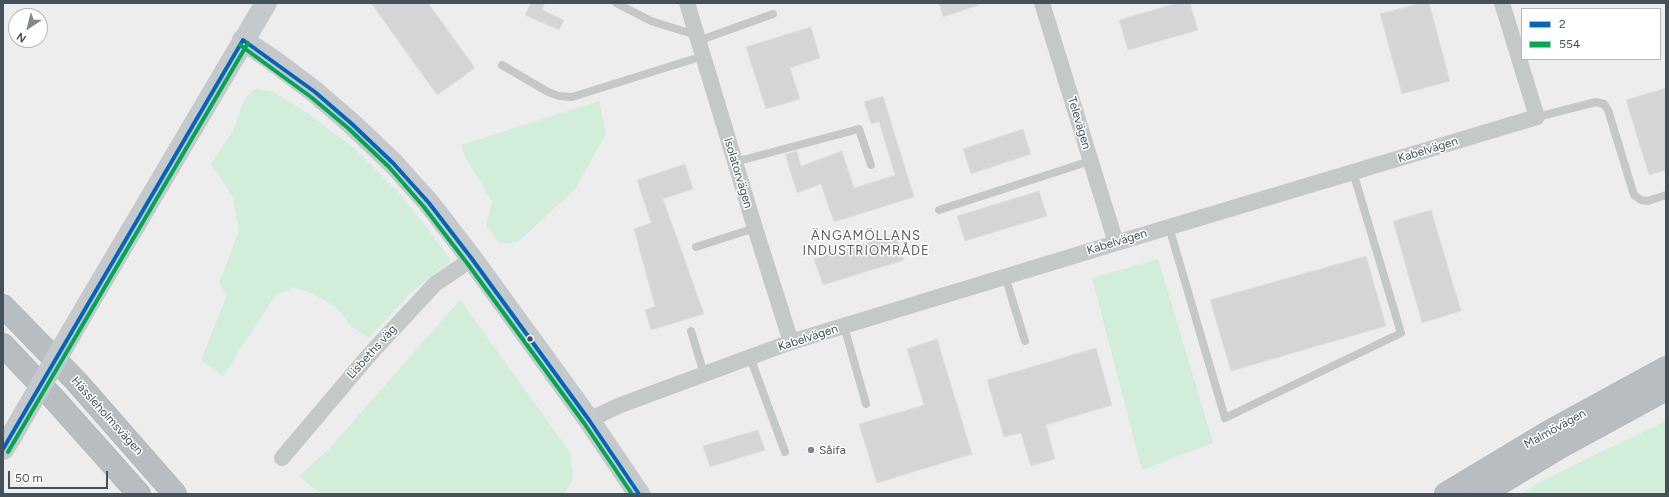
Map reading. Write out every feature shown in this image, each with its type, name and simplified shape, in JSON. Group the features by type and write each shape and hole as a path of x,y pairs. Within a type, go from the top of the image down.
{"highway":[{"name":"Hässleholmsvägen","path":"3,306 76,381 176,494"},
{"path":"3,345 56,401 139,494"},
{"name":"Malmövägen","path":"1446,494 1549,432 1666,368"},
{"name":"Malmövägen","path":"1482,494 1558,448 1666,389"}],"street":[{"path":"7,442 266,3"},
{"name":"Isolatorvägen","path":"687,3 791,342"},
{"name":"Televägen","path":"1042,3 1116,242"},
{"path":"1502,3 1537,117"},
{"path":"243,40 315,92 363,134 393,163 429,203 472,259 589,420 639,494"},
{"name":"Kabelvägen","path":"589,420 618,406 791,342 1116,242 1537,117"},
{"name":"Lisbeths väg","path":"282,458 365,359 421,299 436,284 472,259"}],"lane":[{"path":"616,3 651,21 697,38 773,14"},
{"path":"502,64 548,92 559,96 572,97 703,56"},
{"path":"1537,117 1596,102 1604,104 1608,110 1634,195 1641,200 1648,201 1666,195"},
{"path":"735,162 859,129 871,165"},
{"path":"939,210 1090,161"},
{"path":"1169,227 1225,418 1401,333 1353,172"},
{"path":"696,247 755,228"},
{"path":"1006,276 1025,341"},
{"path":"844,326 866,404"},
{"path":"691,331 704,374"},
{"path":"750,357 785,452"}],"green space":[{"path":"254,89 272,91 309,114 354,148 400,194 429,230 451,261 411,292 369,338 351,326 336,307 313,294 293,287 275,296 223,376 201,360 227,295 219,283 239,230 232,195 211,164 233,131 244,100"},
{"path":"599,101 606,134 575,189 518,242 500,244 486,225 492,202 466,158 461,145"},
{"path":"1158,259 1213,443 1142,470 1092,278"},
{"path":"460,300 570,452 573,479 564,494 321,494 299,476 329,449"},
{"path":"1666,421 1666,494 1521,494 1543,480"}],"building":[{"path":"371,3 428,3 475,68 437,95"},
{"path":"531,3 545,3 542,10 564,20 559,30 525,15"},
{"path":"939,3 978,3 979,5 943,17"},
{"path":"1177,3 1190,3 1198,30 1128,50 1119,20"},
{"path":"1420,3 1429,3 1450,81 1402,94 1380,14"},
{"path":"811,27 820,58 790,68 800,99 766,109 746,47"},
{"path":"1666,88 1666,170 1649,175 1626,100"},
{"path":"883,96 914,197 834,222 821,184 797,193 785,154 797,151 801,166 842,151 854,188 895,175 879,122 871,124 864,102"},
{"path":"1023,129 1031,154 971,174 963,149"},
{"path":"685,164 693,189 663,199 704,314 651,330 645,310 655,306 634,229 651,223 637,180"},
{"path":"1039,191 1047,216 965,241 957,216"},
{"path":"1431,210 1461,311 1422,323 1393,221"},
{"path":"896,234 904,260 823,285 814,259"},
{"path":"1366,256 1386,326 1231,371 1210,300"},
{"path":"937,339 972,454 877,483 859,424 924,405 907,349"},
{"path":"1096,348 1112,405 1046,425 1055,459 1031,466 1021,433 1004,437 987,380"},
{"path":"758,430 765,450 710,467 703,446"}],"transit line":[{"name":"2","path":"243,40 315,92 352,124 393,163 429,203 472,259 589,420 639,494"},
{"name":"2","path":"3,449 243,40"},
{"name":"554","path":"8,452 248,43"},
{"name":"554","path":"240,45 311,97 348,128 389,167 424,207 467,263 584,423 632,494"}],"place":[{"name":"Såifa","path":"811,450"}],"district":[{"name":"ÄNGAMÖLLANS INDUSTRIOMRÅDE","path":"866,244"}]}
